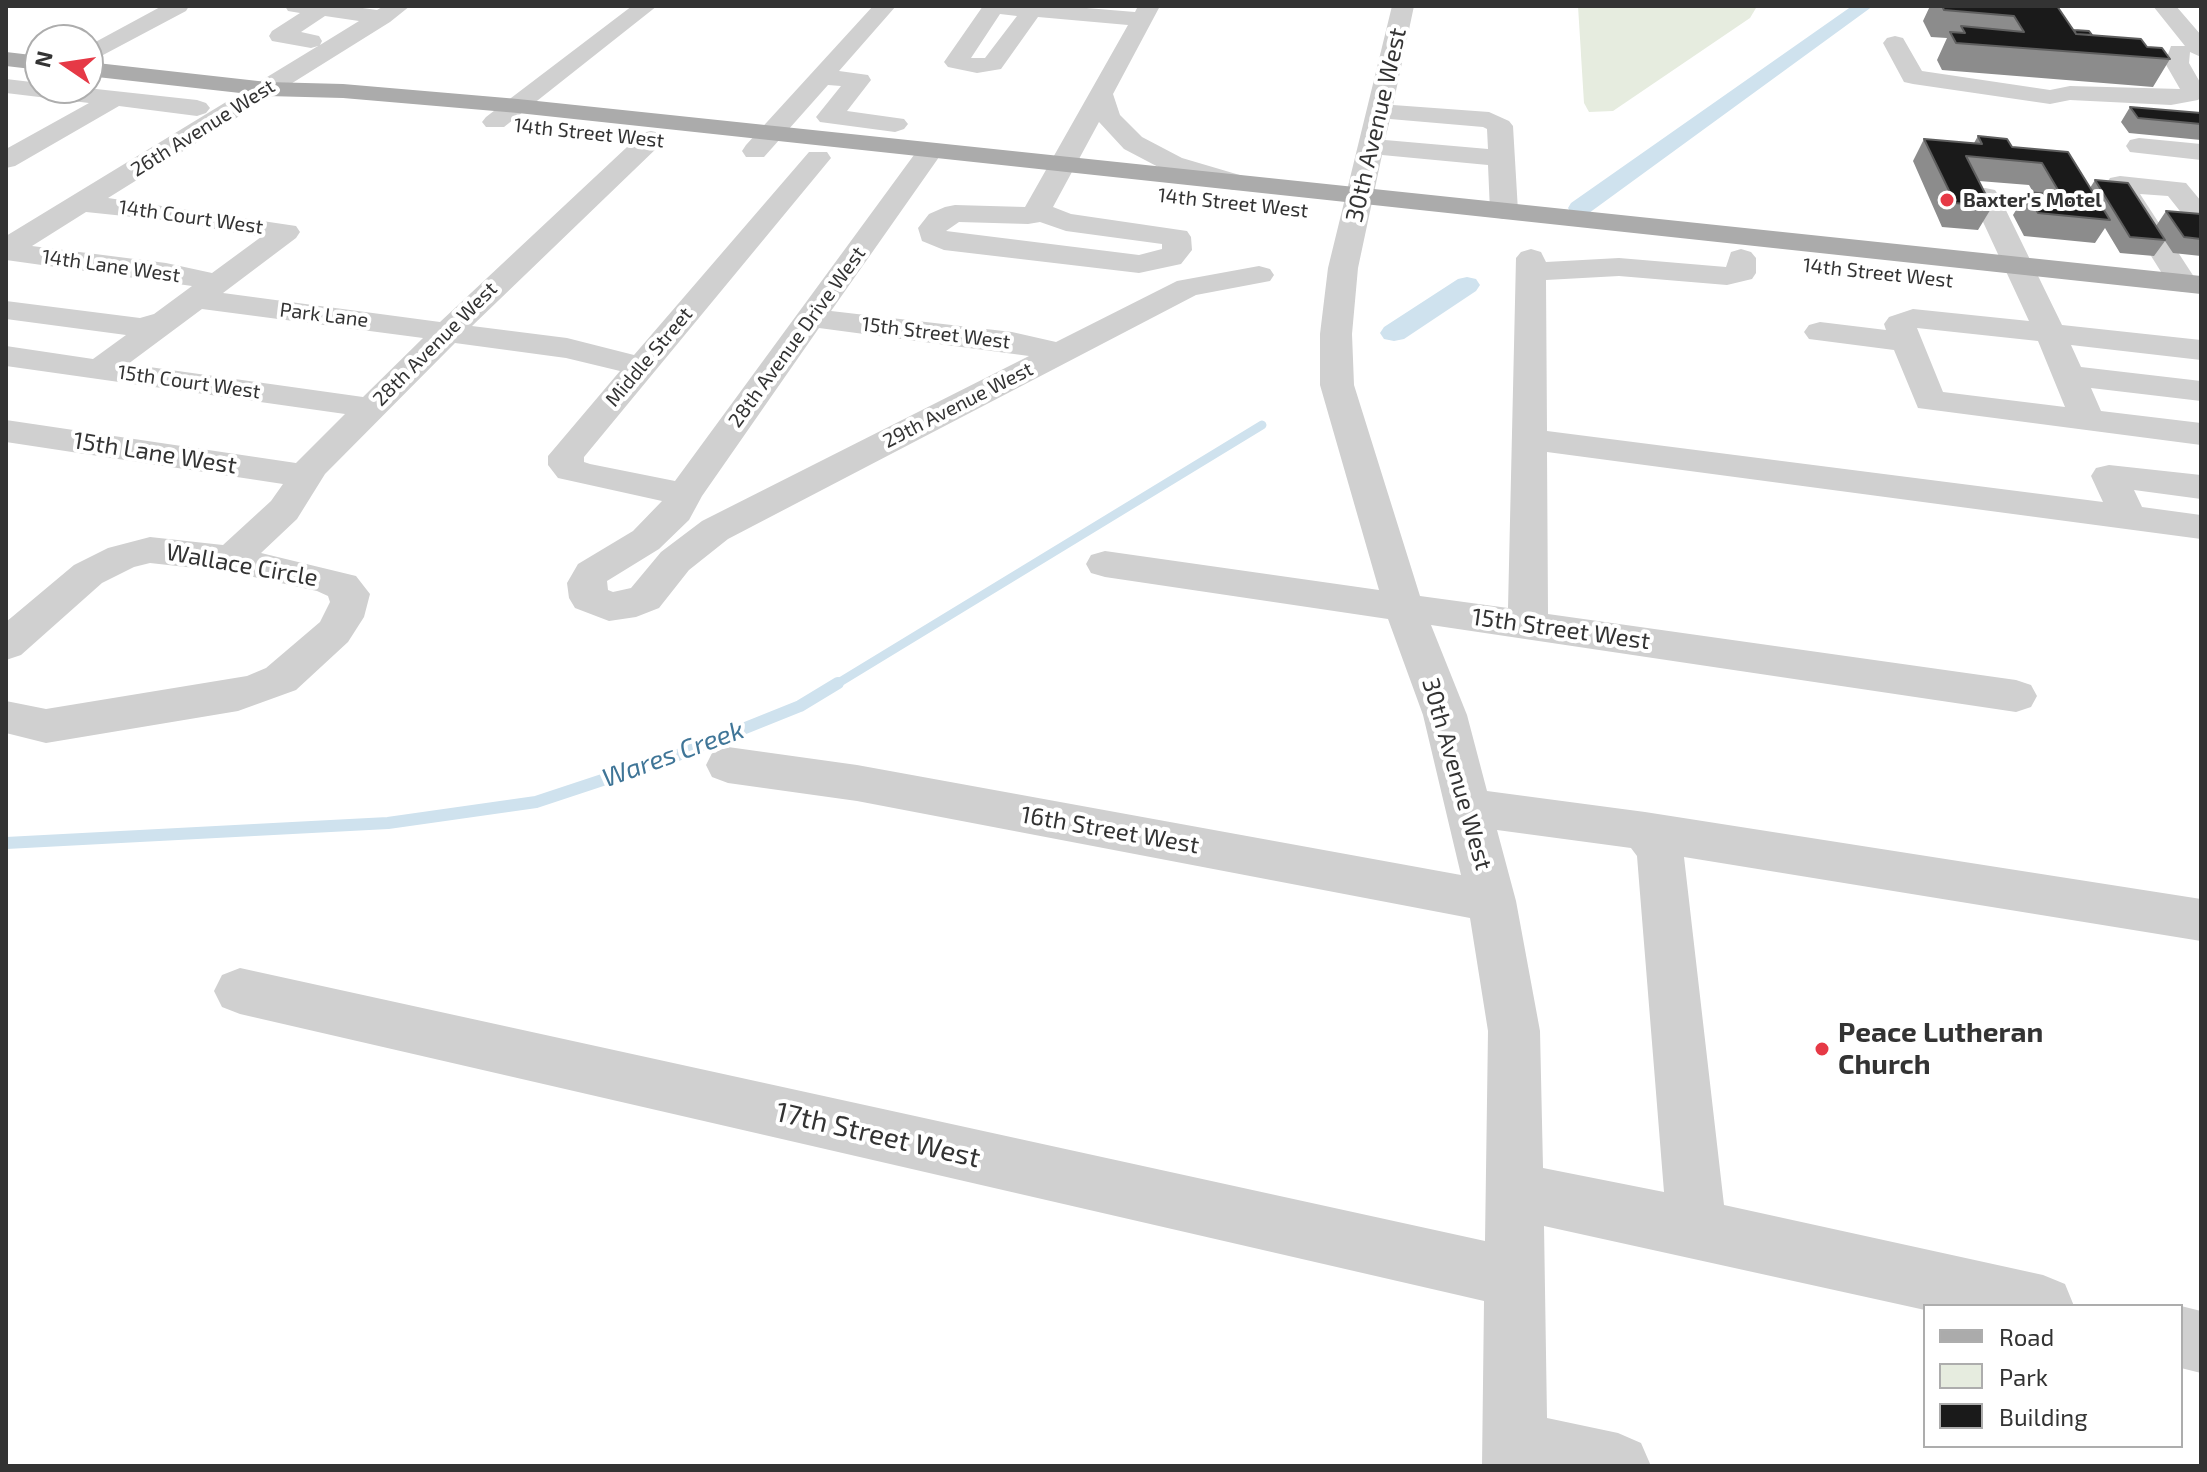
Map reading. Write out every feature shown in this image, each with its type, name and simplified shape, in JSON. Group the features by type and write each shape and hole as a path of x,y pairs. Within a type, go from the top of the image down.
{"main road":[{"name":"14th Street West","path":"104,71 267,89 312,101 507,114 1356,205 1504,211 2025,266 2201,308"},
{"name":"14th Street West","path":"507,114 651,139 764,142 818,158 925,159"},
{"name":"14th Street West","path":"1057,173 1233,182 1627,257"},
{"name":"14th Street West","path":"1741,258 2025,266 2195,276"}],"street":[{"path":"104,47 178,6"},
{"path":"296,6 369,20"},
{"path":"507,114 646,6"},
{"path":"764,142 885,6"},
{"path":"985,6 1145,13 1038,209 1066,222 1177,237 1177,250 1171,258 1139,264 944,241 932,235 932,228 939,220 955,213 1028,216 1042,213"},
{"name":"30th Avenue West","path":"1403,6 1343,268 1336,334 1337,385 1404,608 1445,715 1492,901 1514,1031 1515,1455"},
{"path":"1895,43 1913,77 2050,97 2070,93 2171,98 2189,95 2193,91 2177,63 2177,51 2164,6"},
{"path":"993,7 956,62 977,66 993,64 1032,10"},
{"path":"318,47 280,36 320,10"},
{"name":"26th Avenue West","path":"6,250 267,89 318,47 369,20"},
{"path":"822,77 859,80 829,117 895,124"},
{"path":"10,90 197,108"},
{"path":"1101,94 1108,117 1133,143 1173,164 1233,182"},
{"path":"6,160 114,99"},
{"path":"1378,111 1489,120 1500,126 1504,211"},
{"path":"1448,152 1452,117"},
{"name":"28th Avenue West","path":"231,559 284,510 305,476 371,408 517,263 651,139"},
{"path":"1369,146 1502,158"},
{"path":"2139,146 2201,152"},
{"name":"Middle Street","path":"674,510 571,470 566,465 566,456 818,158"},
{"name":"28th Avenue Drive West","path":"674,510 925,159"},
{"path":"2195,276 2166,258 2120,184 2176,189 2201,219"},
{"path":"1985,196 2025,266 2088,420"},
{"name":"14th Court West","path":"81,203 163,212 286,232 204,293"},
{"name":"14th Lane West","path":"6,250 205,280 204,293"},
{"path":"1528,624 1531,265 1627,257 1727,276 1741,273 1741,258"},
{"name":"29th Avenue West","path":"699,540 1188,287 1259,275"},
{"path":"100,369 204,293"},
{"name":"Park Lane","path":"204,293 567,348 642,367"},
{"path":"6,310 140,327 168,320"},
{"name":"15th Street West","path":"810,318 1012,342 1061,353"},
{"path":"2201,350 1913,318 1900,324 1930,401 2201,434"},
{"path":"1820,332 1907,342"},
{"name":"15th Court West","path":"6,356 371,408"},
{"path":"2069,376 2201,391"},
{"name":"15th Lane West","path":"6,431 305,476"},
{"path":"1530,439 2201,527"},
{"path":"2129,518 2109,476 2201,487"},
{"path":"674,510 699,540 675,561 645,598 623,606 609,607 589,598 587,583 592,573 646,540 674,510"},
{"name":"Wallace Circle","path":"6,645 88,574 122,557 166,550 231,559 342,586 350,594 344,617 316,650 281,679 238,695 46,726 6,717"},
{"name":"15th Street West","path":"1105,564 2016,696"},
{"name":"16th Street West","path":"728,765 857,783 1492,901"},
{"path":"1468,807 1645,831 2201,920"},
{"path":"1645,831 1660,852 1695,1209 1682,1225"},
{"name":"17th Street West","path":"240,991 1516,1278"},
{"path":"1515,1191 2034,1304"},
{"path":"1515,1455 1618,1466"}],"green space":[{"path":"1578,6 1756,8 1750,18 1613,111 1589,112 1584,103"}],"building":[{"path":"1942,6 2057,6 2076,34 2141,39 2147,47 2162,48 2170,59 1956,43 1950,32 1965,33 1961,26 2024,32 2014,16 1944,10"},
{"path":"2074,30 2089,31 2092,35 2076,34"},
{"path":"2130,107 2201,113 2201,124 2138,118"},
{"path":"1978,136 2007,139 2012,147 2068,152 2110,220 2038,213 2027,192 2061,195 2042,163 1966,156 1992,207 1955,203 1924,139 1982,144"},
{"path":"2095,180 2128,183 2165,240 2130,237"},
{"path":"2166,211 2201,214 2201,239 2184,237"}],"waterway":[{"path":"1580,208 1864,6"},
{"path":"1394,333 1467,285"},
{"name":"Wares Creek","path":"835,685 1262,425"},
{"name":"Wares Creek","path":"6,843 388,823 536,802 678,755 800,706 838,683"}],"place":[{"name":"Baxter's Motel","path":"1947,200"},
{"name":"Peace Lutheran Church","path":"1822,1049"}]}
